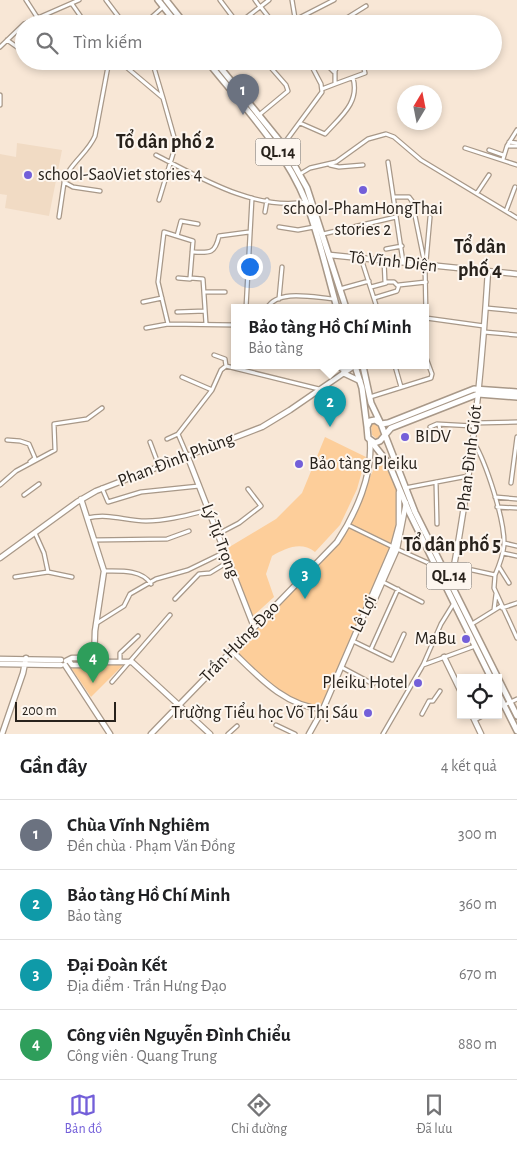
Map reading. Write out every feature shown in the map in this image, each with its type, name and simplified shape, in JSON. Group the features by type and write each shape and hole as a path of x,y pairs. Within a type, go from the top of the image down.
{"main road":[{"path":"158,0 170,15"},
{"path":"166,0 178,15"},
{"name":"QL.14","path":"223,70 283,145 300,174 313,201 345,304"},
{"name":"QL.14","path":"215,72 274,146 306,202 336,304"},
{"path":"323,257 330,255"},
{"path":"356,369 360,380 370,440 378,442 391,428 478,391 517,397"},
{"path":"364,369 370,397 384,435"},
{"path":"367,427 372,420 380,424 386,424 478,391 517,392"},
{"name":"QL.14","path":"384,435 406,503 472,624 517,716"},
{"name":"QL.14","path":"370,440 386,458 403,490 441,570 454,603 489,674"},
{"path":"403,490 406,503"},
{"path":"502,701 517,731"}],"street":[{"path":"26,0 36,15"},
{"path":"42,15 80,0"},
{"path":"106,0 117,15"},
{"path":"220,0 231,15"},
{"path":"255,0 267,15"},
{"path":"250,15 269,0"},
{"path":"292,0 294,15"},
{"path":"307,15 334,0"},
{"path":"72,4 80,15"},
{"path":"352,15 366,6"},
{"path":"155,15 164,7"},
{"path":"1,44 15,32"},
{"path":"7,40 15,46"},
{"path":"59,217 64,182 68,172 91,147 96,136 107,70"},
{"path":"130,70 163,98"},
{"path":"155,70 175,141 175,148 169,162 159,200"},
{"path":"259,115 288,91 286,85 273,70"},
{"path":"283,145 321,96 322,89 313,70"},
{"path":"332,70 335,73"},
{"path":"335,84 336,70"},
{"path":"322,89 365,73 364,70"},
{"path":"300,123 325,134 353,102 356,92 353,78"},
{"path":"0,95 0,105"},
{"path":"503,157 508,144 517,130"},
{"path":"300,174 310,168 329,165 368,139 386,134 394,137 422,160 517,218"},
{"path":"508,144 517,143"},
{"path":"508,144 517,146"},
{"path":"465,148 503,157"},
{"path":"489,150 517,165"},
{"path":"156,155 217,186 252,198 288,204 306,202"},
{"path":"388,162 403,262"},
{"path":"329,165 340,167 363,165"},
{"path":"477,193 489,175"},
{"path":"64,182 73,187 100,191"},
{"path":"506,211 515,187"},
{"path":"394,198 409,197 414,210 425,265 426,304"},
{"path":"246,304 252,198"},
{"path":"265,212 266,200"},
{"path":"323,234 414,210"},
{"path":"425,265 430,217"},
{"path":"177,236 181,221 198,224"},
{"path":"279,227 286,226 298,230 314,227"},
{"path":"168,324 158,282 162,235 164,232 192,240 190,279"},
{"path":"192,252 214,250 218,246 219,236 249,232"},
{"path":"386,249 402,246"},
{"name":"Tô Vĩnh Diện","path":"330,255 517,274"},
{"path":"360,258 376,304"},
{"path":"384,260 386,283"},
{"path":"279,299 282,267"},
{"name":"Phan Đình Giót","path":"454,566 468,476 478,391 488,271"},
{"path":"178,278 203,279 206,324"},
{"path":"340,289 369,281"},
{"path":"370,287 394,282 398,286"},
{"path":"398,286 409,282 426,282"},
{"path":"374,298 397,291 398,286"},
{"path":"204,292 225,292"},
{"path":"272,304 279,299 309,296 334,299"},
{"path":"143,302 162,298"},
{"path":"486,308 517,311"},
{"path":"177,312 205,311"},
{"path":"429,318 484,326"},
{"path":"146,328 168,324 231,325"},
{"path":"484,332 517,335"},
{"path":"214,355 225,360 226,366"},
{"path":"167,439 178,434 212,390 221,370 226,366 231,367"},
{"path":"370,397 431,378 432,374 429,366"},
{"path":"247,369 320,390"},
{"path":"396,369 401,387"},
{"path":"346,370 360,380"},
{"name":"Phan Đình Phùng","path":"0,558 80,500 102,488 262,427 320,390 346,370"},
{"path":"182,377 212,390"},
{"path":"19,470 55,450 54,424 87,419 102,408"},
{"path":"430,427 517,422"},
{"path":"439,425 441,435"},
{"path":"178,434 187,455"},
{"path":"511,483 515,468 517,437"},
{"path":"472,439 479,451 495,497 504,543 503,553 493,585 517,638"},
{"path":"0,485 35,458 33,449 25,442 7,440"},
{"name":"Trần Hưng Đạo","path":"151,734 328,552 348,525 368,470 370,440"},
{"path":"150,442 159,466"},
{"name":"Lý Tự Trọng","path":"187,455 254,627"},
{"path":"403,490 468,476"},
{"path":"436,482 437,524"},
{"path":"24,495 39,484"},
{"path":"102,488 108,502 141,492 199,486"},
{"path":"218,534 239,523 261,506 248,489"},
{"name":"Lê Lợi","path":"309,734 323,709 395,548 403,490"},
{"path":"495,497 517,500"},
{"path":"0,658 64,662 72,666 90,666 94,662 96,623 104,571 80,500"},
{"path":"231,650 285,697 300,705 323,709 383,582 395,548 406,503"},
{"path":"497,507 517,508"},
{"path":"87,518 105,515 142,521 159,521 208,510"},
{"path":"348,525 441,570 454,566 495,576"},
{"path":"95,540 167,540 190,531"},
{"path":"34,532 44,553 48,572"},
{"path":"504,543 517,546"},
{"path":"96,623 124,606 131,593 150,584 157,578 188,570 224,552"},
{"path":"503,553 517,556"},
{"path":"175,598 199,574 210,573 228,562"},
{"path":"498,566 509,583"},
{"path":"104,571 140,574 146,577 150,584"},
{"path":"15,577 48,572 72,578"},
{"path":"383,582 422,602"},
{"path":"371,649 398,589"},
{"path":"494,610 496,593"},
{"path":"383,734 423,664 441,624 454,603"},
{"path":"472,624 494,610 517,603"},
{"path":"112,682 132,662 170,615"},
{"path":"353,642 392,660 404,634"},
{"path":"120,662 120,653 138,636"},
{"path":"423,664 475,645"},
{"path":"444,657 457,684"},
{"path":"64,662 72,658 90,658 94,662 132,662 210,734"},
{"path":"0,664 25,661"},
{"path":"2,734 25,661"},
{"path":"64,662 110,734"},
{"path":"342,668 373,684"},
{"path":"422,714 429,701 433,700 440,691"},
{"path":"504,705 517,699"},
{"path":"474,719 481,734"},
{"path":"276,725 295,734"},
{"path":"228,734 237,726"}],"shaded area":[{"name":"school-SaoViet stories 4","path":"17,143 62,150 49,216 5,208 7,195 0,194 0,154 16,157"},
{"path":"375,422 378,423 381,433 379,438 372,435 371,425"},
{"path":"325,437 366,457 357,489 340,525 315,552 299,546 288,548 272,556 266,574 274,597 252,617 226,549 276,519 302,493"},
{"path":"378,461 387,464 392,472 395,483 397,512 393,547 323,709 292,701 247,665 233,649 320,565 337,542"},
{"path":"124,664 91,697 72,669 75,665"}],"place":[{"name":"Chùa Vĩnh Nghiêm","path":"243,115"},
{"name":"school-SaoViet stories 4","path":"28,175"},
{"name":"school-PhamHongThai stories 2","path":"363,190"},
{"name":"Bảo tàng Hồ Chí Minh","path":"330,427"},
{"name":"BIDV","path":"405,437"},
{"name":"Bảo tàng Pleiku","path":"299,464"},
{"name":"Đại Đoàn Kết","path":"305,599"},
{"name":"MaBu","path":"466,639"},
{"name":"Công viên Nguyễn Đình Chiểu","path":"93,683"},
{"name":"Pleiku Hotel","path":"418,683"},
{"name":"Trường Tiểu học Võ Thị Sáu","path":"368,713"}],"district":[{"name":"Tổ dân phố 2","path":"165,142"},
{"name":"Tổ dân phố 4","path":"480,258"},
{"name":"Tổ dân phố 5","path":"452,545"}]}
